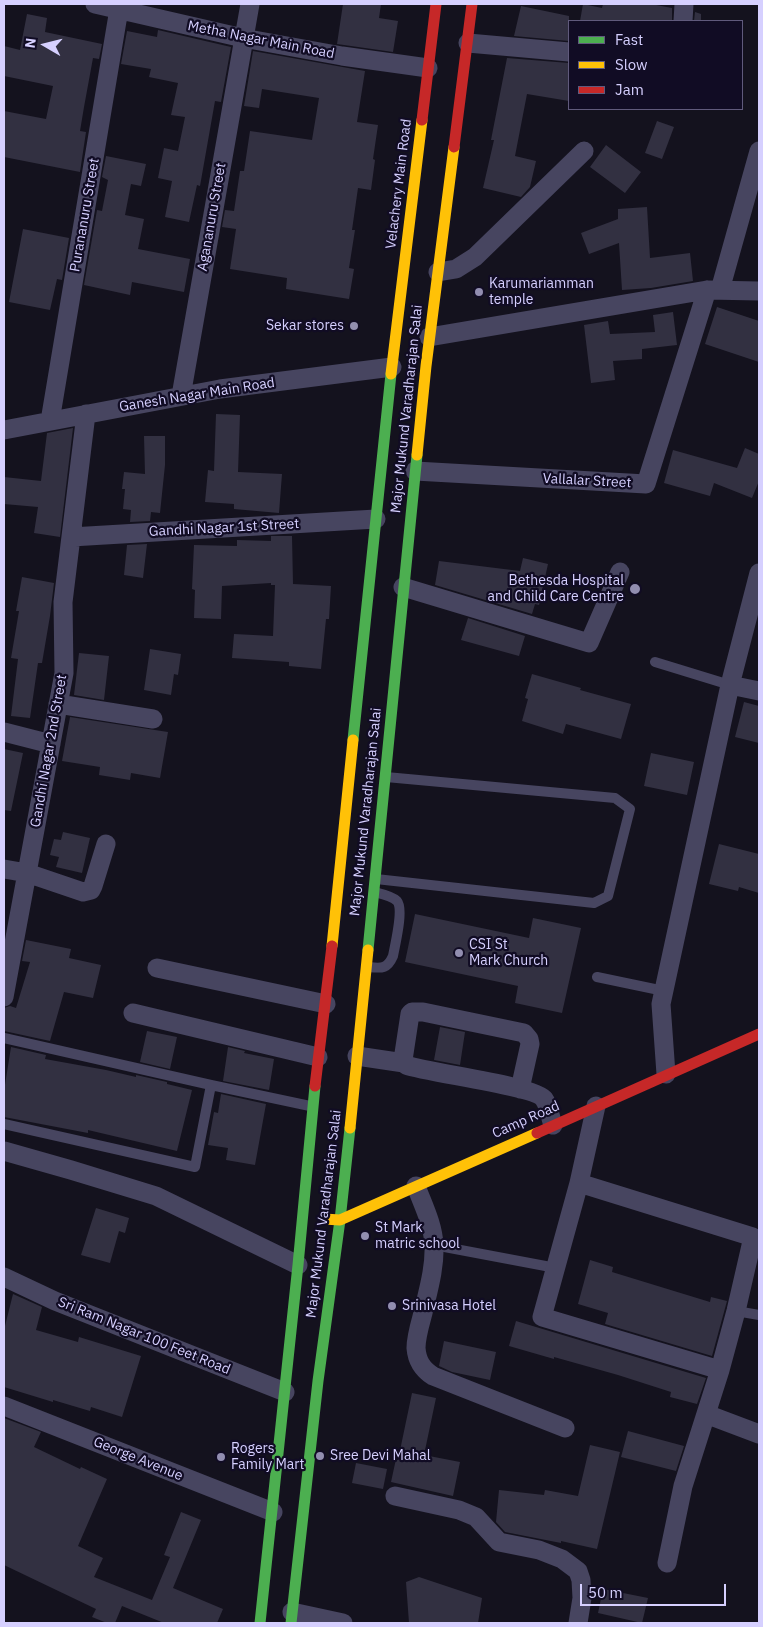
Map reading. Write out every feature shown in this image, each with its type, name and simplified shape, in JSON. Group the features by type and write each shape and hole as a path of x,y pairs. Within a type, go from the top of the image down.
{"main road":[{"name":"Velachery Main Road","path":"392,367 436,4"},
{"name":"Major Mukund Varadharajan Salai","path":"292,1618 318,1381 340,1220 429,337 472,4"},
{"name":"Major Mukund Varadharajan Salai","path":"260,1623 303,1218 312,1106 326,1004 392,367"},
{"name":"Camp Road","path":"303,1218 340,1220 759,1034"}],"street":[{"name":"Metha Nagar Main Road","path":"95,4 243,38 342,56 428,68"},
{"name":"Agananuru Street","path":"181,396 250,4"},
{"path":"683,20 684,4"},
{"name":"Purananuru Street","path":"50,421 119,10"},
{"path":"468,43 568,52"},
{"path":"438,272 456,269 475,257 584,151"},
{"path":"714,290 759,152"},
{"path":"429,337 714,290 759,291"},
{"name":"Vallalar Street","path":"415,471 646,484 714,290"},
{"name":"Ganesh Nagar Main Road","path":"4,430 220,388 392,367"},
{"name":"Gandhi Nagar 2nd Street","path":"4,997 64,673 63,602 86,414"},
{"name":"Gandhi Nagar 1st Street","path":"71,537 376,519"},
{"path":"403,586 589,643 620,572"},
{"path":"666,1074 661,1004 730,685 759,573"},
{"path":"730,685 759,691"},
{"path":"58,704 154,719"},
{"path":"4,732 51,744"},
{"path":"4,869 27,874 83,892 91,890 93,886 106,844"},
{"path":"157,968 326,1004"},
{"path":"404,1063 412,1012 424,1012 524,1033 529,1039 530,1044 520,1089"},
{"path":"133,1013 318,1057"},
{"path":"357,1056 404,1063 409,1066 538,1094 544,1099 553,1125"},
{"path":"596,1106 579,1183 542,1317 720,1370"},
{"path":"4,1151 156,1196 298,1265"},
{"path":"579,1183 753,1237 720,1370 683,1486 667,1563"},
{"path":"416,1186 433,1230 434,1245 431,1283 416,1347 420,1364 425,1371 433,1376 565,1428"},
{"name":"Sri Ram Nagar 100 Feet Road","path":"4,1276 55,1301 285,1392"},
{"name":"George Avenue","path":"4,1406 273,1512"},
{"path":"706,1414 759,1434"},
{"path":"395,1496 459,1510 476,1517 499,1542 539,1550 562,1558 578,1571 581,1580 582,1598 578,1623"},
{"path":"292,1618 342,1623"}],"lane":[{"path":"655,662 730,685"},
{"path":"374,879 594,902 608,896 630,809 615,798 385,777"},
{"path":"366,967 382,968 390,963 393,956 400,910 399,903 395,899 373,892"},
{"path":"597,977 664,990"},
{"path":"4,1038 211,1086 312,1106"},
{"path":"4,1124 194,1167 211,1086"},
{"path":"434,1245 556,1268"},
{"path":"736,1311 759,1315"}],"building":[{"path":"343,4 381,4 379,18 398,21 393,52 337,44"},
{"path":"583,4 602,8 603,4 651,4 672,8 672,20 580,20"},
{"path":"521,6 569,16 568,41 514,36"},
{"path":"695,12 701,14 701,20 694,20"},
{"path":"27,14 47,18 45,32 102,44 99,59 93,58 84,107 80,131 86,132 80,172 4,157 4,111 46,119 53,86 4,76 4,46 20,50"},
{"path":"158,30 231,47 221,102 215,101 200,186 197,185 189,222 165,217 172,181 158,178 164,148 178,151 185,117 171,115 178,83 149,77 151,69 121,64 127,31 157,37"},
{"path":"253,51 365,71 357,122 378,125 371,190 358,188 352,230 355,230 349,268 354,269 349,299 286,289 287,278 230,269 236,229 222,227 225,210 234,211 240,171 244,171 250,131 312,140 319,98 262,89 259,108 244,106"},
{"path":"507,58 568,63 568,101 527,94 515,156 536,161 530,187 521,197 483,188 494,140 491,140"},
{"path":"657,121 674,127 662,159 645,153"},
{"path":"606,145 641,172 625,193 590,167"},
{"path":"106,156 146,164 141,186 131,184 125,215 144,219 138,249 190,259 184,292 132,282 130,295 84,285 97,210 102,211 108,180 102,177"},
{"path":"647,207 650,258 690,253 693,281 651,288 622,290 619,243 589,254 581,233 618,219 618,209"},
{"path":"23,229 69,238 62,280 57,279 50,310 9,302"},
{"path":"717,307 759,321 759,362 705,344"},
{"path":"673,312 677,345 642,349 642,359 613,361 615,380 591,383 584,325 608,321 610,334 655,332 653,315"},
{"path":"216,414 240,415 238,472 282,474 279,513 234,509 234,504 205,502 208,470 214,471"},
{"path":"73,428 60,537 34,533 38,507 4,504 4,477 41,481 47,433"},
{"path":"144,436 165,436 165,465 160,513 151,512 150,521 130,522 131,510 123,509 125,489 122,489 124,472 145,474"},
{"path":"745,448 759,454 759,481 752,498 714,483 710,496 664,483 673,450 737,468"},
{"path":"271,536 292,536 293,584 331,586 329,619 326,619 321,669 289,666 289,662 232,658 234,634 273,636 275,585 271,585 271,583 222,586 221,619 194,618 195,590 192,589 194,545 237,546 237,540 271,541"},
{"path":"147,544 143,578 124,575 127,545"},
{"path":"523,558 548,564 539,605 535,604 532,614 435,585 439,561 520,571"},
{"path":"22,577 54,583 42,663 38,663 30,718 11,716 18,659 11,658 19,611 16,611"},
{"path":"468,618 525,636 519,656 461,640"},
{"path":"150,649 181,654 178,675 174,674 171,695 144,690"},
{"path":"79,653 109,656 104,700 74,695"},
{"path":"532,674 631,704 621,739 566,724 563,734 522,721 528,699 525,698"},
{"path":"744,702 759,706 759,743 735,737"},
{"path":"70,717 168,732 160,778 131,773 130,780 99,775 100,767 62,761"},
{"path":"4,749 23,753 11,811 4,810"},
{"path":"651,753 694,762 687,795 644,786"},
{"path":"63,832 90,838 82,873 56,867 59,857 50,855 54,839 61,840"},
{"path":"719,844 759,854 759,893 739,887 738,891 709,884"},
{"path":"415,914 529,938 533,918 581,928 562,1013 515,1003 518,986 405,962"},
{"path":"26,940 71,949 69,958 101,965 93,998 64,992 50,1041 4,1031 4,1008 10,1006 16,1008 30,962 22,961"},
{"path":"440,1027 465,1032 460,1065 434,1060"},
{"path":"147,1031 177,1037 170,1069 140,1062"},
{"path":"11,1047 46,1055 45,1059 136,1077 136,1075 192,1090 177,1151 88,1130 88,1133 4,1117 4,1091"},
{"path":"228,1047 245,1051 244,1053 274,1059 269,1090 223,1081"},
{"path":"221,1094 266,1104 255,1165 226,1160 228,1148 208,1145 214,1112 218,1113"},
{"path":"96,1208 129,1218 125,1233 119,1231 110,1263 81,1255"},
{"path":"590,1260 613,1267 612,1272 710,1302 711,1297 727,1301 712,1356 605,1324 608,1313 578,1304"},
{"path":"13,1294 42,1307 36,1330 78,1342 79,1337 141,1356 122,1417 91,1407 90,1411 53,1400 53,1402 4,1387 4,1330"},
{"path":"516,1321 706,1378 697,1404 670,1397 671,1392 618,1375 509,1346"},
{"path":"444,1341 496,1352 490,1380 452,1372 439,1366"},
{"path":"412,1393 436,1398 424,1455 460,1462 453,1496 391,1482 396,1459 398,1460"},
{"path":"4,1418 41,1432 34,1447 80,1469 81,1467 107,1479 78,1546 103,1558 94,1577 152,1600 170,1557 164,1555 181,1512 201,1520 173,1588 223,1609 217,1623 164,1623 122,1606 115,1623 107,1623 92,1617 96,1609 4,1565"},
{"path":"628,1431 684,1446 676,1471 621,1457"},
{"path":"590,1445 620,1452 597,1549 505,1532 496,1522 499,1490 544,1495 545,1490 578,1496"},
{"path":"356,1463 387,1469 383,1489 352,1483"},
{"path":"419,1577 482,1598 478,1623 409,1623 406,1582"},
{"path":"603,1589 648,1598 642,1623 598,1613"}],"traffic: fast":[{"path":"353,740 391,374"},
{"path":"368,950 417,455"},
{"path":"260,1623 315,1086"},
{"path":"291,1623 318,1381 340,1220 350,1128"}],"traffic: slow":[{"path":"391,374 422,120"},
{"path":"417,455 426,366 454,147"},
{"path":"332,946 353,740"},
{"path":"350,1128 368,950"},
{"path":"324,1219 340,1220 537,1133"}],"traffic: jam":[{"path":"422,120 436,4"},
{"path":"454,147 472,4"},
{"path":"315,1086 332,946"},
{"path":"537,1133 759,1034"}],"place":[{"name":"Karumariamman temple","path":"479,292"},
{"name":"Sekar stores","path":"354,326"},
{"name":"Bethesda Hospital and Child Care Centre","path":"635,589"},
{"name":"CSI St Mark Church","path":"459,953"},
{"name":"St Mark matric school","path":"365,1236"},
{"name":"Srinivasa Hotel","path":"392,1306"},
{"name":"Sree Devi Mahal","path":"320,1456"},
{"name":"Rogers Family Mart","path":"221,1457"}]}
